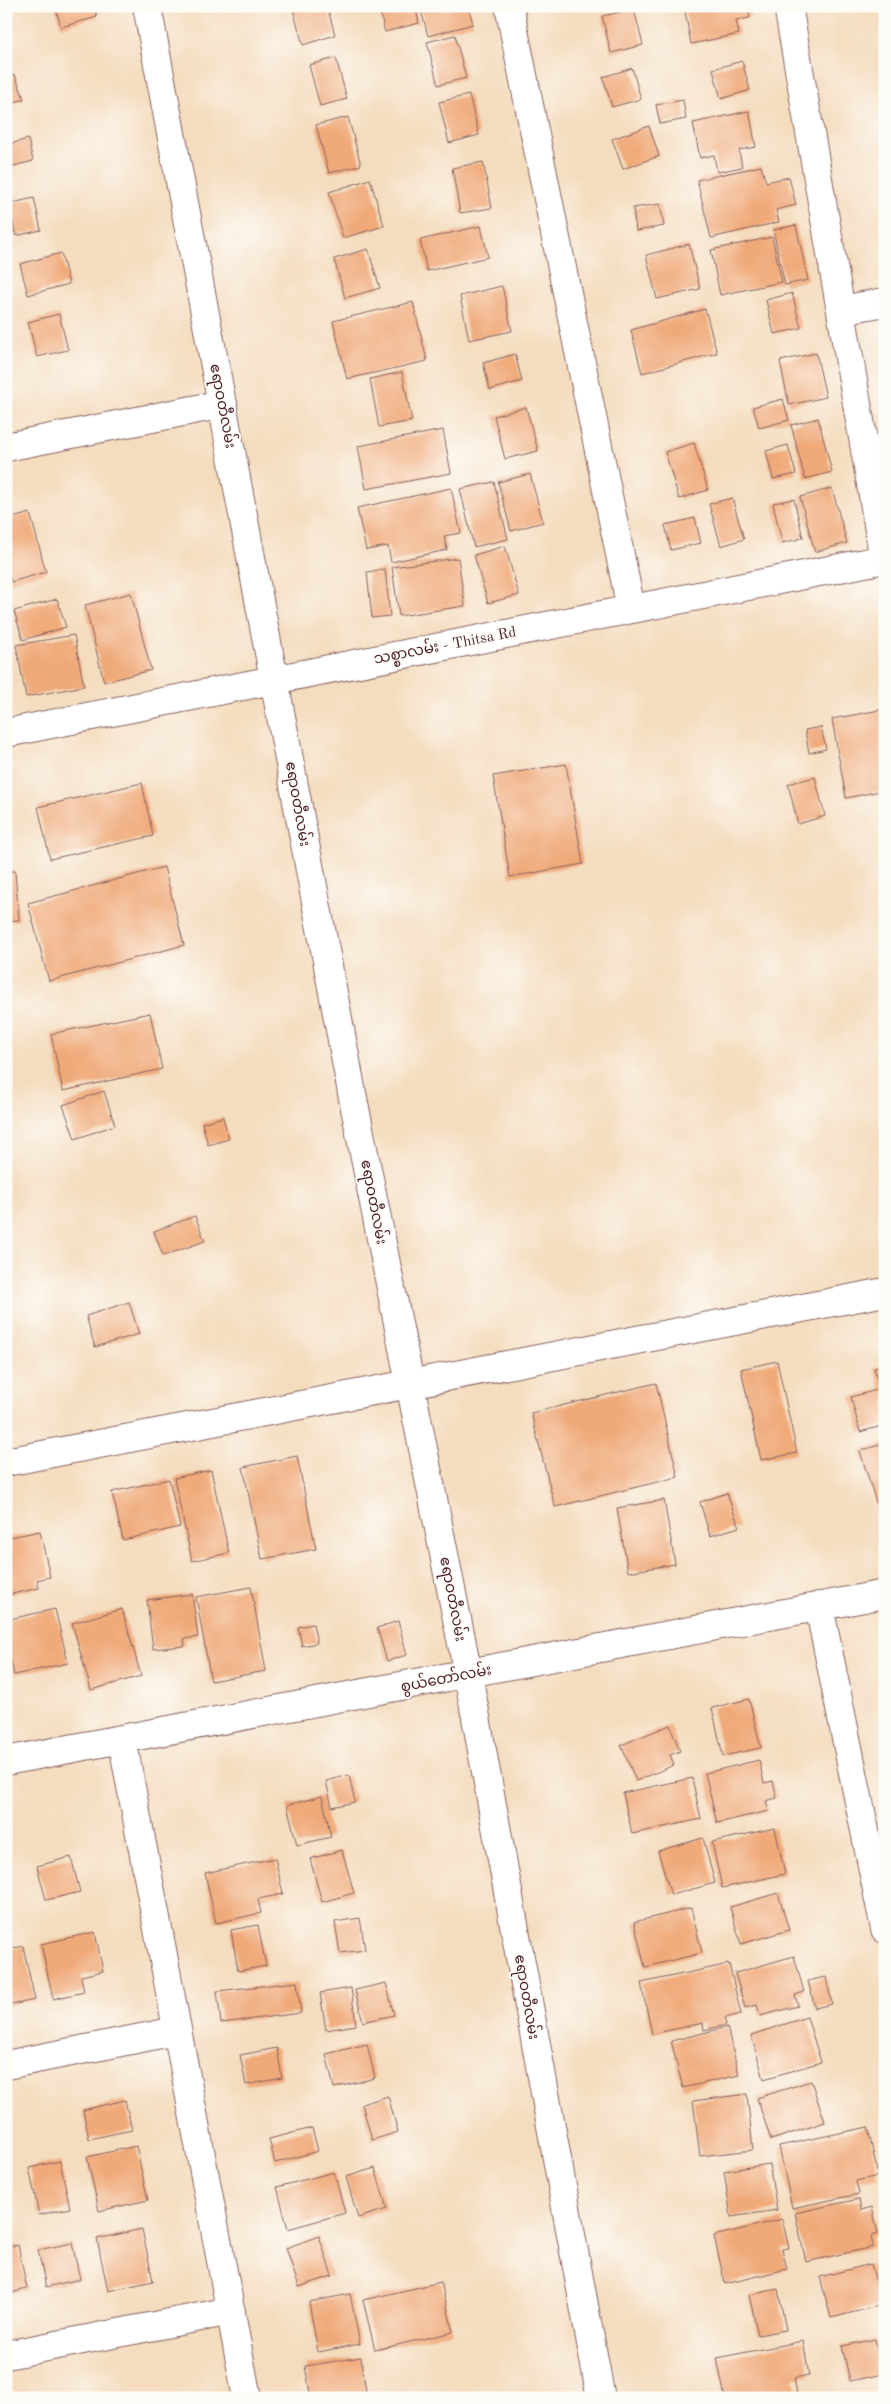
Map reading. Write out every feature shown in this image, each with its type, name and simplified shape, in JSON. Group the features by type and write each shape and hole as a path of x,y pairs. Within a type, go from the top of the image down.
{"street":[{"name":"ဧရာဝတီလမ်း","path":"147,6 352,1093 468,1674 602,2398"},
{"path":"509,6 631,609"},
{"path":"788,6 884,559"},
{"path":"841,310 885,302"},
{"path":"6,447 223,404"},
{"name":"သစ္စာလမ်း - Thitsa Rd","path":"6,734 275,678 884,559"},
{"path":"6,1462 885,1292"},
{"name":"စွယ်တော်လမ်း","path":"6,1761 885,1594"},
{"path":"819,1606 881,1895 885,1929"},
{"path":"122,1739 247,2398"},
{"path":"6,2065 176,2031"},
{"path":"6,2355 231,2311"}],"building":[{"path":"55,6 94,6 97,17 61,27"},
{"path":"292,6 327,6 335,35 303,45"},
{"path":"378,6 415,6 419,23 385,32"},
{"path":"420,6 468,6 473,24 428,36"},
{"path":"684,6 747,6 750,18 736,20 739,34 691,44"},
{"path":"634,9 643,45 611,53 602,16"},
{"path":"455,35 466,78 438,85 427,42"},
{"path":"336,58 347,99 320,106 309,65"},
{"path":"742,61 750,90 721,99 713,69"},
{"path":"632,68 641,99 612,107 603,77"},
{"path":"15,75 24,99 6,105 6,78"},
{"path":"469,95 479,135 449,143 439,102"},
{"path":"683,100 686,119 660,124 656,105"},
{"path":"749,111 756,147 739,150 742,167 717,172 714,155 700,158 693,123"},
{"path":"348,117 361,165 329,173 316,125"},
{"path":"649,126 659,156 623,169 612,139"},
{"path":"28,139 33,161 6,168 6,145"},
{"path":"483,162 492,208 460,213 452,168"},
{"path":"761,166 766,182 789,177 796,205 776,210 779,222 711,238 697,180"},
{"path":"370,179 384,226 343,238 329,192"},
{"path":"34,198 41,230 16,236 8,204"},
{"path":"660,204 664,226 636,231 633,208"},
{"path":"796,225 808,280 785,285 773,230"},
{"path":"481,226 488,257 427,271 420,240"},
{"path":"772,237 782,282 720,295 711,250"},
{"path":"689,244 700,289 657,299 646,255"},
{"path":"368,249 380,288 345,298 334,259"},
{"path":"61,253 69,284 28,295 20,264"},
{"path":"502,286 512,331 469,340 460,296"},
{"path":"792,293 801,328 774,334 766,300"},
{"path":"413,302 427,361 347,379 333,321"},
{"path":"705,309 717,353 642,373 631,330"},
{"path":"59,314 68,350 37,357 28,322"},
{"path":"816,353 826,397 789,405 780,361"},
{"path":"515,354 522,381 490,390 483,363"},
{"path":"402,372 412,421 379,427 370,379"},
{"path":"783,399 789,420 759,428 753,407"},
{"path":"526,407 538,451 505,459 494,416"},
{"path":"818,418 832,472 805,479 791,425"},
{"path":"443,430 451,473 366,489 358,446"},
{"path":"694,443 708,490 679,499 665,452"},
{"path":"788,445 796,474 773,479 766,451"},
{"path":"530,474 543,522 511,531 498,482"},
{"path":"494,482 508,539 474,547 460,489"},
{"path":"451,488 461,533 444,536 447,550 391,562 388,546 366,550 357,508"},
{"path":"832,488 847,543 815,552 800,497"},
{"path":"732,498 744,539 721,546 709,504"},
{"path":"794,499 803,538 782,543 773,503"},
{"path":"30,513 46,572 11,582 6,566 6,520"},
{"path":"695,518 701,543 671,550 665,525"},
{"path":"505,546 519,595 488,603 474,555"},
{"path":"458,558 465,606 399,616 392,567"},
{"path":"385,569 390,616 372,618 367,572"},
{"path":"131,593 151,670 104,682 85,605"},
{"path":"57,599 66,627 23,640 14,611"},
{"path":"74,635 84,686 26,697 16,645"},
{"path":"6,655 11,672 6,673"},
{"path":"885,709 885,790 846,798 832,719"},
{"path":"821,727 826,749 809,753 805,730"},
{"path":"566,764 583,864 510,877 493,776"},
{"path":"815,777 825,816 798,824 788,784"},
{"path":"142,783 153,836 50,859 38,807"},
{"path":"164,867 184,945 49,981 28,903"},
{"path":"15,871 19,920 6,921 6,872"},
{"path":"150,1013 162,1069 63,1091 51,1034"},
{"path":"104,1091 115,1125 75,1139 63,1105"},
{"path":"223,1117 229,1139 208,1145 202,1123"},
{"path":"195,1216 205,1241 163,1256 154,1231"},
{"path":"129,1302 139,1334 95,1347 86,1316"},
{"path":"777,1361 797,1453 761,1460 741,1369"},
{"path":"885,1365 885,1425 860,1432 851,1397 880,1389 874,1368"},
{"path":"656,1383 678,1477 555,1507 531,1413"},
{"path":"885,1443 885,1517 881,1518 860,1451"},
{"path":"297,1456 316,1549 262,1559 243,1467"},
{"path":"211,1470 229,1553 192,1561 174,1478"},
{"path":"169,1479 180,1527 123,1540 112,1492"},
{"path":"727,1493 739,1527 710,1536 700,1502"},
{"path":"664,1500 675,1564 628,1572 617,1508"},
{"path":"40,1531 50,1577 37,1580 39,1588 7,1595 6,1538"},
{"path":"251,1587 266,1671 211,1681 196,1597"},
{"path":"192,1594 198,1637 184,1639 185,1646 153,1649 147,1600"},
{"path":"55,1609 68,1663 14,1675 6,1640 6,1620"},
{"path":"122,1609 141,1676 91,1690 72,1623"},
{"path":"398,1621 407,1655 387,1661 377,1628"},
{"path":"313,1624 317,1643 302,1646 298,1627"},
{"path":"749,1699 761,1748 723,1756 712,1708"},
{"path":"670,1725 680,1751 670,1755 674,1765 636,1781 621,1745"},
{"path":"759,1760 764,1783 773,1781 777,1798 766,1801 769,1811 717,1823 705,1773"},
{"path":"349,1775 355,1802 332,1807 326,1781"},
{"path":"692,1778 701,1819 632,1834 623,1793"},
{"path":"322,1796 331,1837 297,1845 287,1805"},
{"path":"775,1828 785,1874 722,1888 712,1842"},
{"path":"703,1838 715,1883 671,1895 658,1851"},
{"path":"342,1850 354,1893 322,1902 310,1859"},
{"path":"71,1857 80,1892 46,1900 37,1866"},
{"path":"275,1858 283,1894 258,1899 261,1913 216,1923 205,1873"},
{"path":"778,1893 789,1930 741,1944 730,1907"},
{"path":"691,1908 702,1953 645,1967 634,1922"},
{"path":"6,1910 11,1929 6,1930"},
{"path":"360,1918 365,1950 340,1953 335,1922"},
{"path":"258,1925 266,1966 238,1971 231,1930"},
{"path":"95,1932 103,1971 81,1976 84,1992 53,1999 41,1944"},
{"path":"23,1946 35,2000 6,2006 6,1950"},
{"path":"794,1956 804,1992 795,1995 798,2006 760,2016 757,2005 745,2008 735,1973"},
{"path":"729,1964 741,2014 725,2018 726,2025 704,2030 703,2023 652,2034 641,1983"},
{"path":"826,1977 832,2004 815,2008 808,1981"},
{"path":"297,1982 301,2013 221,2023 217,1991"},
{"path":"386,1983 394,2015 363,2022 355,1990"},
{"path":"351,1988 356,2025 326,2030 320,1993"},
{"path":"807,2017 821,2062 764,2079 751,2035"},
{"path":"727,2027 739,2075 683,2088 671,2041"},
{"path":"367,2044 375,2078 334,2088 326,2054"},
{"path":"277,2048 282,2078 246,2085 240,2055"},
{"path":"811,2081 825,2122 771,2140 757,2098"},
{"path":"747,2094 753,2150 700,2156 693,2101"},
{"path":"388,2096 398,2132 372,2140 362,2104"},
{"path":"125,2100 132,2130 89,2139 83,2110"},
{"path":"868,2127 878,2176 856,2181 859,2194 792,2208 779,2146"},
{"path":"312,2128 318,2151 275,2163 269,2139"},
{"path":"136,2146 148,2200 99,2211 87,2157"},
{"path":"60,2161 70,2208 39,2215 29,2168"},
{"path":"769,2164 777,2210 731,2217 724,2171"},
{"path":"375,2168 387,2209 358,2218 346,2177"},
{"path":"334,2172 345,2213 288,2229 277,2187"},
{"path":"859,2199 861,2210 872,2207 878,2234 871,2236 873,2247 806,2262 795,2213"},
{"path":"782,2219 789,2248 782,2249 787,2269 725,2284 714,2236"},
{"path":"142,2229 153,2281 108,2291 97,2239"},
{"path":"319,2236 332,2276 299,2287 286,2248"},
{"path":"72,2243 80,2279 46,2287 38,2250"},
{"path":"18,2245 27,2289 6,2294 6,2248"},
{"path":"871,2264 882,2305 831,2318 820,2277"},
{"path":"441,2282 453,2332 375,2350 363,2300"},
{"path":"778,2289 786,2330 758,2335 749,2295"},
{"path":"350,2294 360,2344 318,2352 309,2302"},
{"path":"875,2339 883,2374 850,2381 842,2346"},
{"path":"803,2341 809,2375 794,2378 797,2393 774,2398 725,2398 717,2358"},
{"path":"361,2357 367,2398 311,2398 305,2366"},
{"path":"885,2393 885,2398 867,2398 867,2397"}]}
